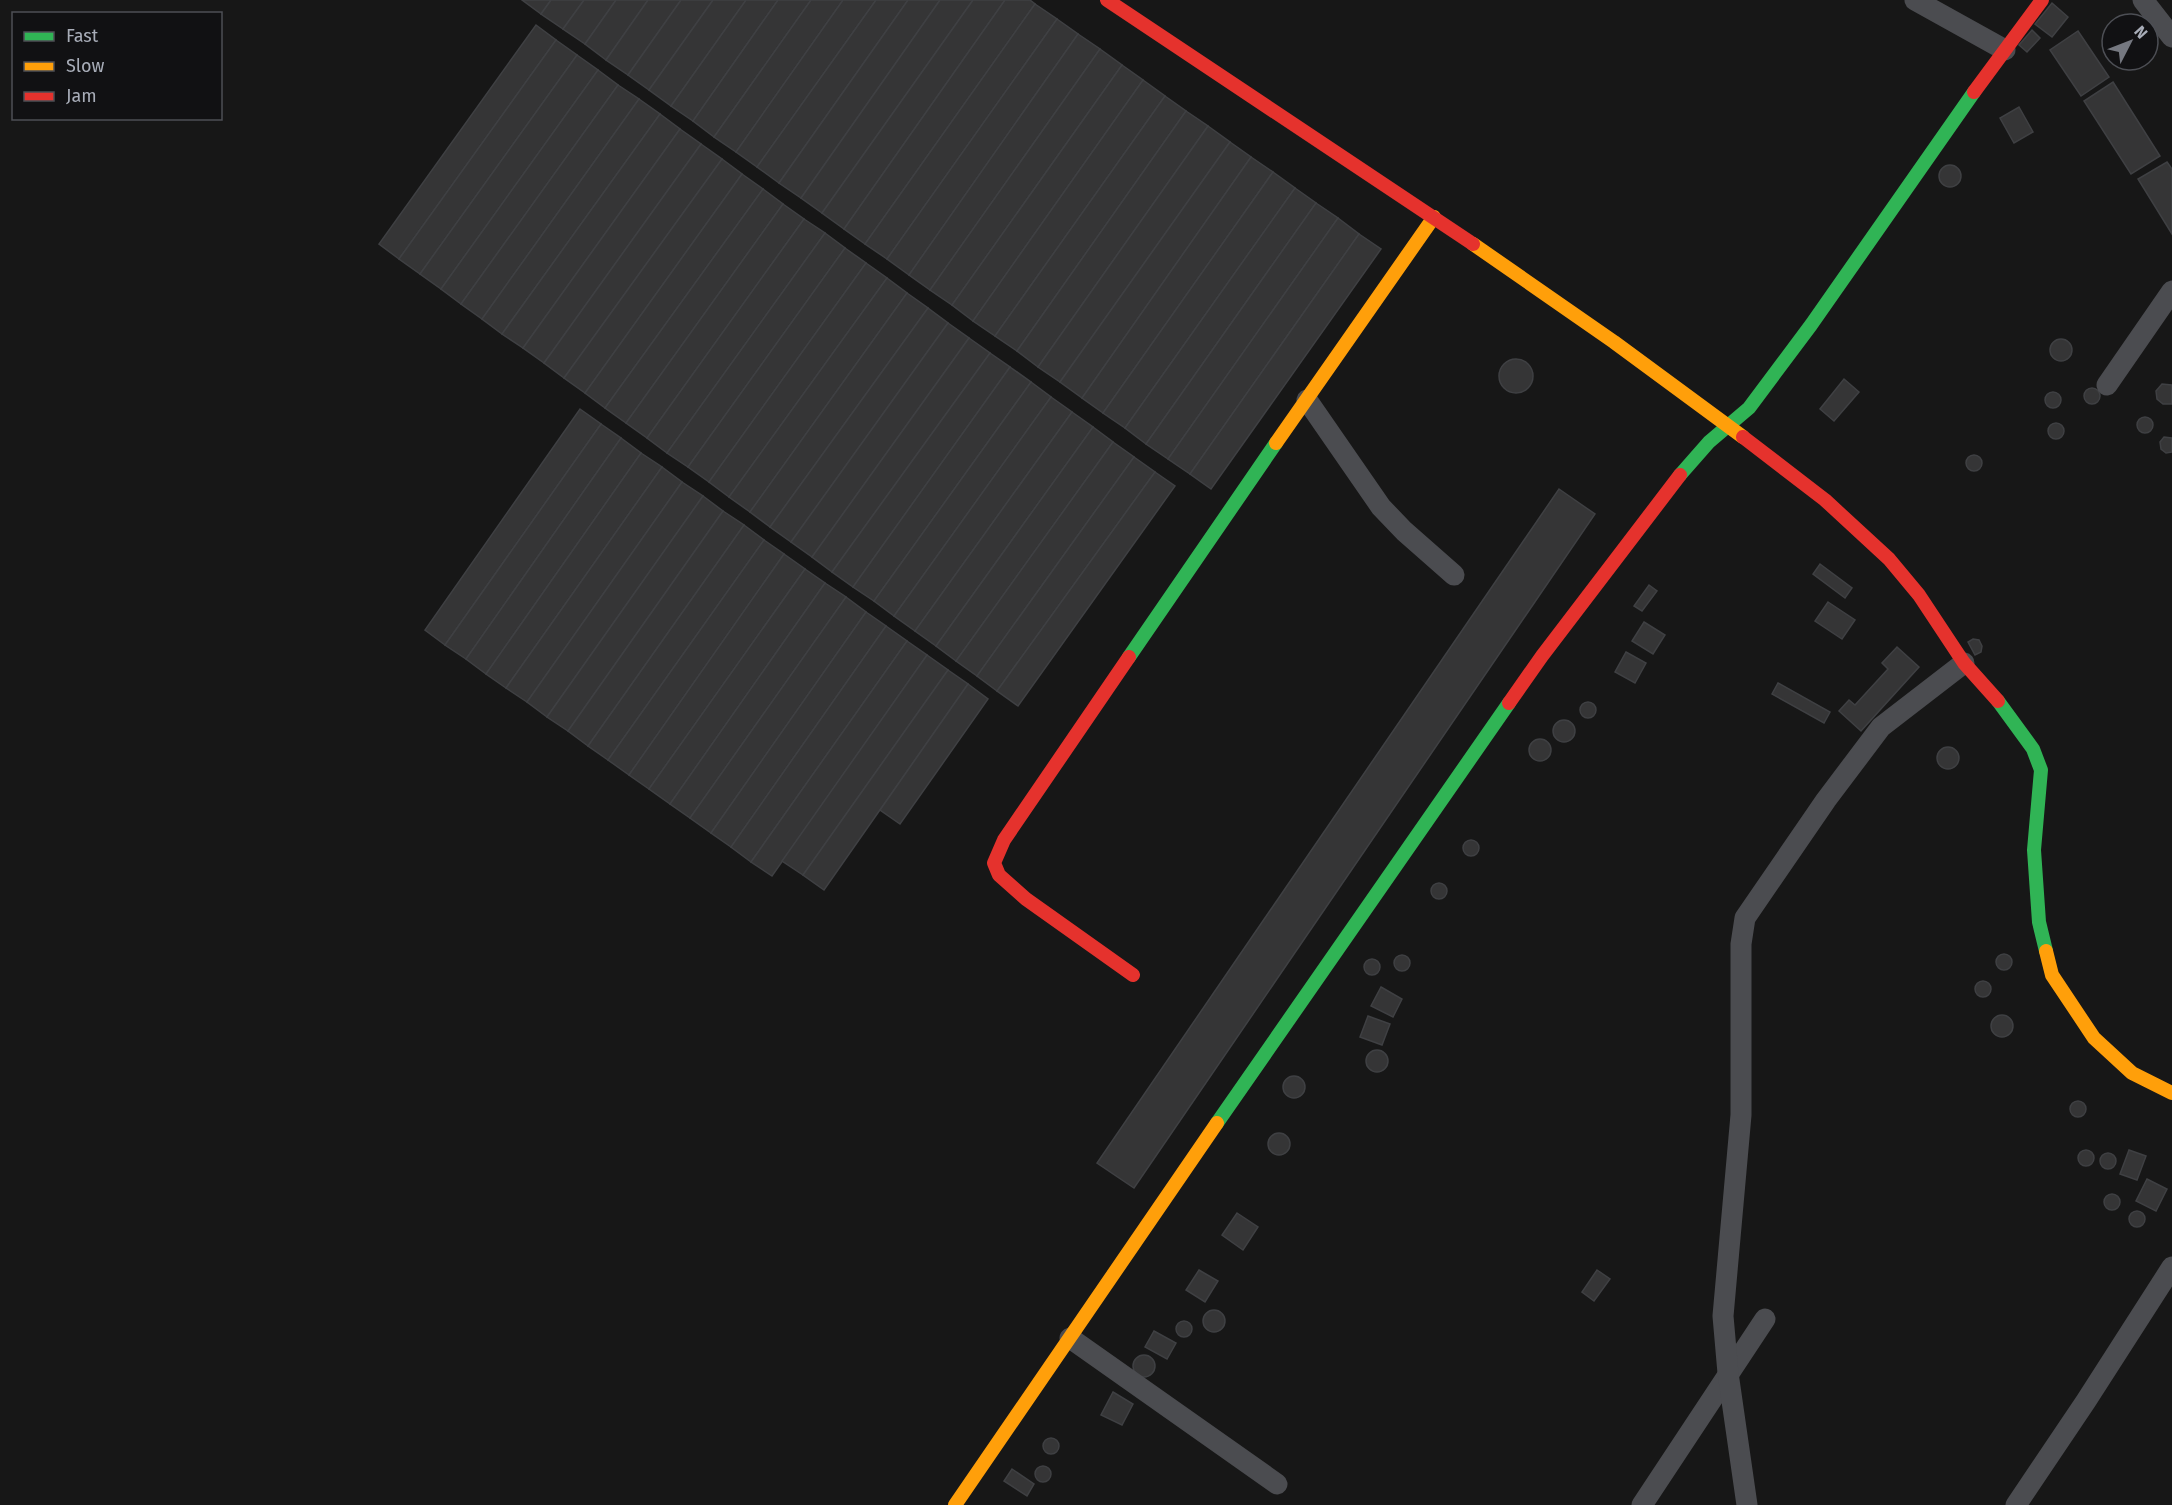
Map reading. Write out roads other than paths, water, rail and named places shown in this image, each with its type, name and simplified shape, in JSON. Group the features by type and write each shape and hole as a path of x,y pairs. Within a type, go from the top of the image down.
{"street":[{"path":"1107,0 1434,218 1614,342 1728,425 1825,500 1889,559 1919,595 1964,663 1999,702 2033,749 2041,770 2034,850 2039,922 2052,975 2094,1038 2132,1073 2172,1093"},
{"path":"1915,0 2005,50"},
{"path":"955,1505 1247,1079 1542,656 1680,474 1709,442 1749,408 1811,326 1932,150 2042,0"},
{"path":"2143,0 2172,37"},
{"path":"1133,975 1026,899 999,875 994,863 1011,830 1434,218"},
{"path":"2107,385 2172,291"},
{"path":"1307,400 1381,507 1404,531 1454,575"},
{"path":"1748,1505 1728,1372 1723,1316 1740,1115 1740,954 1745,918 1826,800 1881,727 1964,663"},
{"path":"2016,1505 2172,1267"},
{"path":"1642,1505 1765,1319"},
{"path":"1070,1338 1276,1484"}]}
